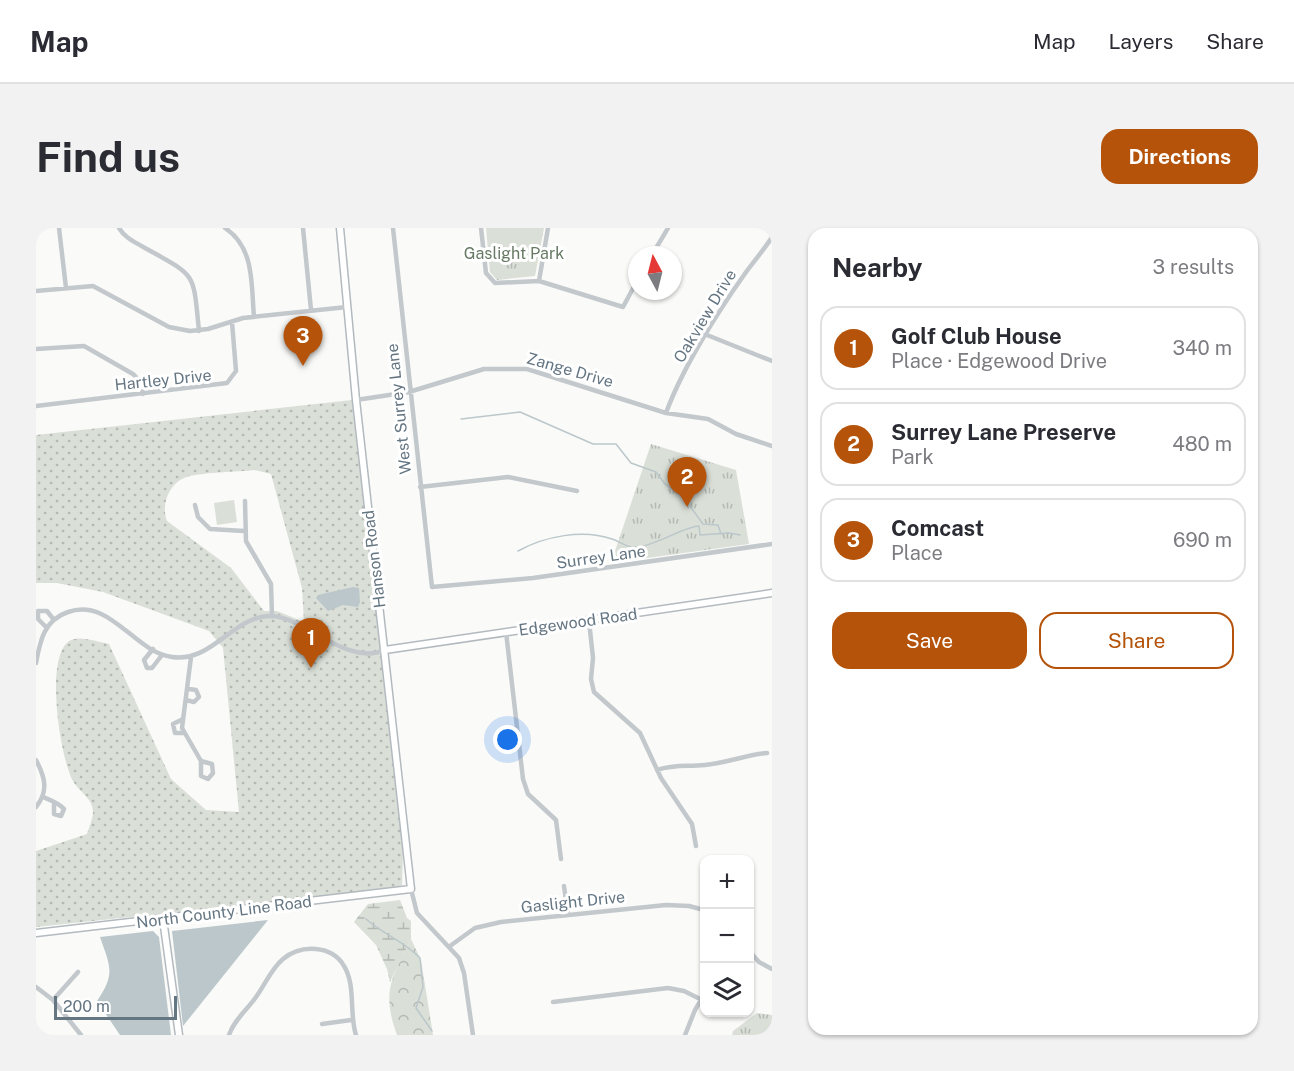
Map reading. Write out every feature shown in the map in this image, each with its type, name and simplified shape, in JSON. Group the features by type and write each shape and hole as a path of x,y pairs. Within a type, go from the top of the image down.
{"street":[{"path":"59,228 66,288"},
{"path":"119,228 129,239 188,274 195,288 199,331"},
{"path":"225,228 238,237 246,252 254,317"},
{"path":"303,228 311,310"},
{"name":"Hanson Road","path":"340,228 356,400 411,889"},
{"name":"West Surrey Lane","path":"393,228 409,392 432,586"},
{"path":"481,228 488,277 500,284 539,281 623,307 628,297"},
{"path":"539,281 548,228"},
{"path":"657,246 668,228"},
{"name":"Oakview Drive","path":"666,412 675,390 707,335 743,276 772,237"},
{"path":"36,291 98,287 169,327 199,331 254,317 347,307"},
{"name":"Hartley Drive","path":"36,406 217,386 231,381 237,367 232,322"},
{"path":"707,335 772,362"},
{"path":"36,349 84,346 133,374 140,381 142,394"},
{"name":"Zange Drive","path":"356,400 409,392 484,369 519,368 546,373 666,412 708,419 736,434 772,446"},
{"path":"420,487 508,477 577,490"},
{"path":"245,501 244,531 249,549 273,588 272,615"},
{"path":"195,505 198,517 210,529 244,531"},
{"name":"Surrey Lane","path":"432,586 533,578 772,544"},
{"name":"Edgewood Road","path":"385,650 772,593"},
{"path":"46,627 38,619 38,611 46,611 54,620"},
{"path":"36,663 46,627 70,611 94,611 162,655 191,657 228,637 252,619 272,615 352,651 368,653 385,650"},
{"path":"589,621 593,658 591,679 594,693 635,727 657,770 692,824 696,846"},
{"path":"506,632 523,779 528,794 556,820 561,859"},
{"path":"153,650 144,660 147,668 152,668 162,655"},
{"path":"191,657 183,733 201,761"},
{"path":"186,700 194,702 199,697 196,690 189,689"},
{"path":"183,719 172,724 174,733 183,733"},
{"path":"657,770 676,764 702,766 767,753"},
{"path":"36,760 45,782 43,797 36,807"},
{"path":"43,797 54,802"},
{"path":"564,886 568,915"},
{"path":"411,889 417,913 459,958 464,973 473,1035"},
{"name":"North County Line Road","path":"36,933 411,889"},
{"name":"Gaslight Drive","path":"450,946 465,933 483,925 678,904 700,909"},
{"path":"163,919 179,1035"},
{"path":"229,1035 237,1020 282,960 308,949 328,952 344,967 349,978 351,1020 356,1035"},
{"path":"754,958 772,969"},
{"path":"53,1000 78,972"},
{"path":"36,987 53,1000 81,1035"},
{"path":"553,1002 668,988 700,996"},
{"path":"685,1035 700,1001"},
{"path":"322,1024 351,1020"}],"green space":[{"name":"Gaslight Park","path":"486,228 544,228 535,276 497,280 490,272"},
{"path":"492,228 539,228 533,243 515,241 514,246 492,246"},
{"path":"352,400 403,853 402,885 347,894 36,927 36,851 87,834 93,814 91,803 73,781 68,769 60,732 57,710 57,668 61,652 68,642 82,639 109,644 171,779 206,810 239,812 223,648 209,631 103,592 57,583 36,583 36,435","holes":["255,470 271,474 302,588 304,622 277,611 264,611 231,568 167,521 165,515 170,491 178,481 184,478 208,473"]},
{"path":"651,444 736,470 749,544 611,563"},
{"path":"234,500 237,522 217,525 214,503"},
{"path":"400,900 407,918 411,921 411,939 390,982 376,945 354,922 368,904"},
{"path":"411,939 421,960 433,1035 397,1035 392,1020 389,996 391,985"},
{"path":"757,1013 772,1015 772,1035 732,1035 733,1031"}],"shaded area":[{"path":"353,587 359,588 358,607 343,605 328,611 316,598 318,595"},
{"path":"268,920 183,1026 172,931"},
{"path":"153,931 159,937 171,1035 120,1035 97,1001 109,977 108,963 100,937"}],"waterway":[{"path":"461,419 520,412 593,444 616,444 631,463 656,472 665,484 684,498 703,524 718,525 721,534"},
{"path":"518,551 540,541 577,534 601,536 635,547 646,546 699,526 700,535 729,533 740,535"},
{"path":"626,554 635,548"},
{"path":"366,919 420,958 423,987 416,1008 432,1031"}],"place":[{"name":"Comcast","path":"303,366"},
{"name":"Surrey Lane Preserve","path":"687,507"},
{"name":"Golf Club House","path":"311,668"}]}
